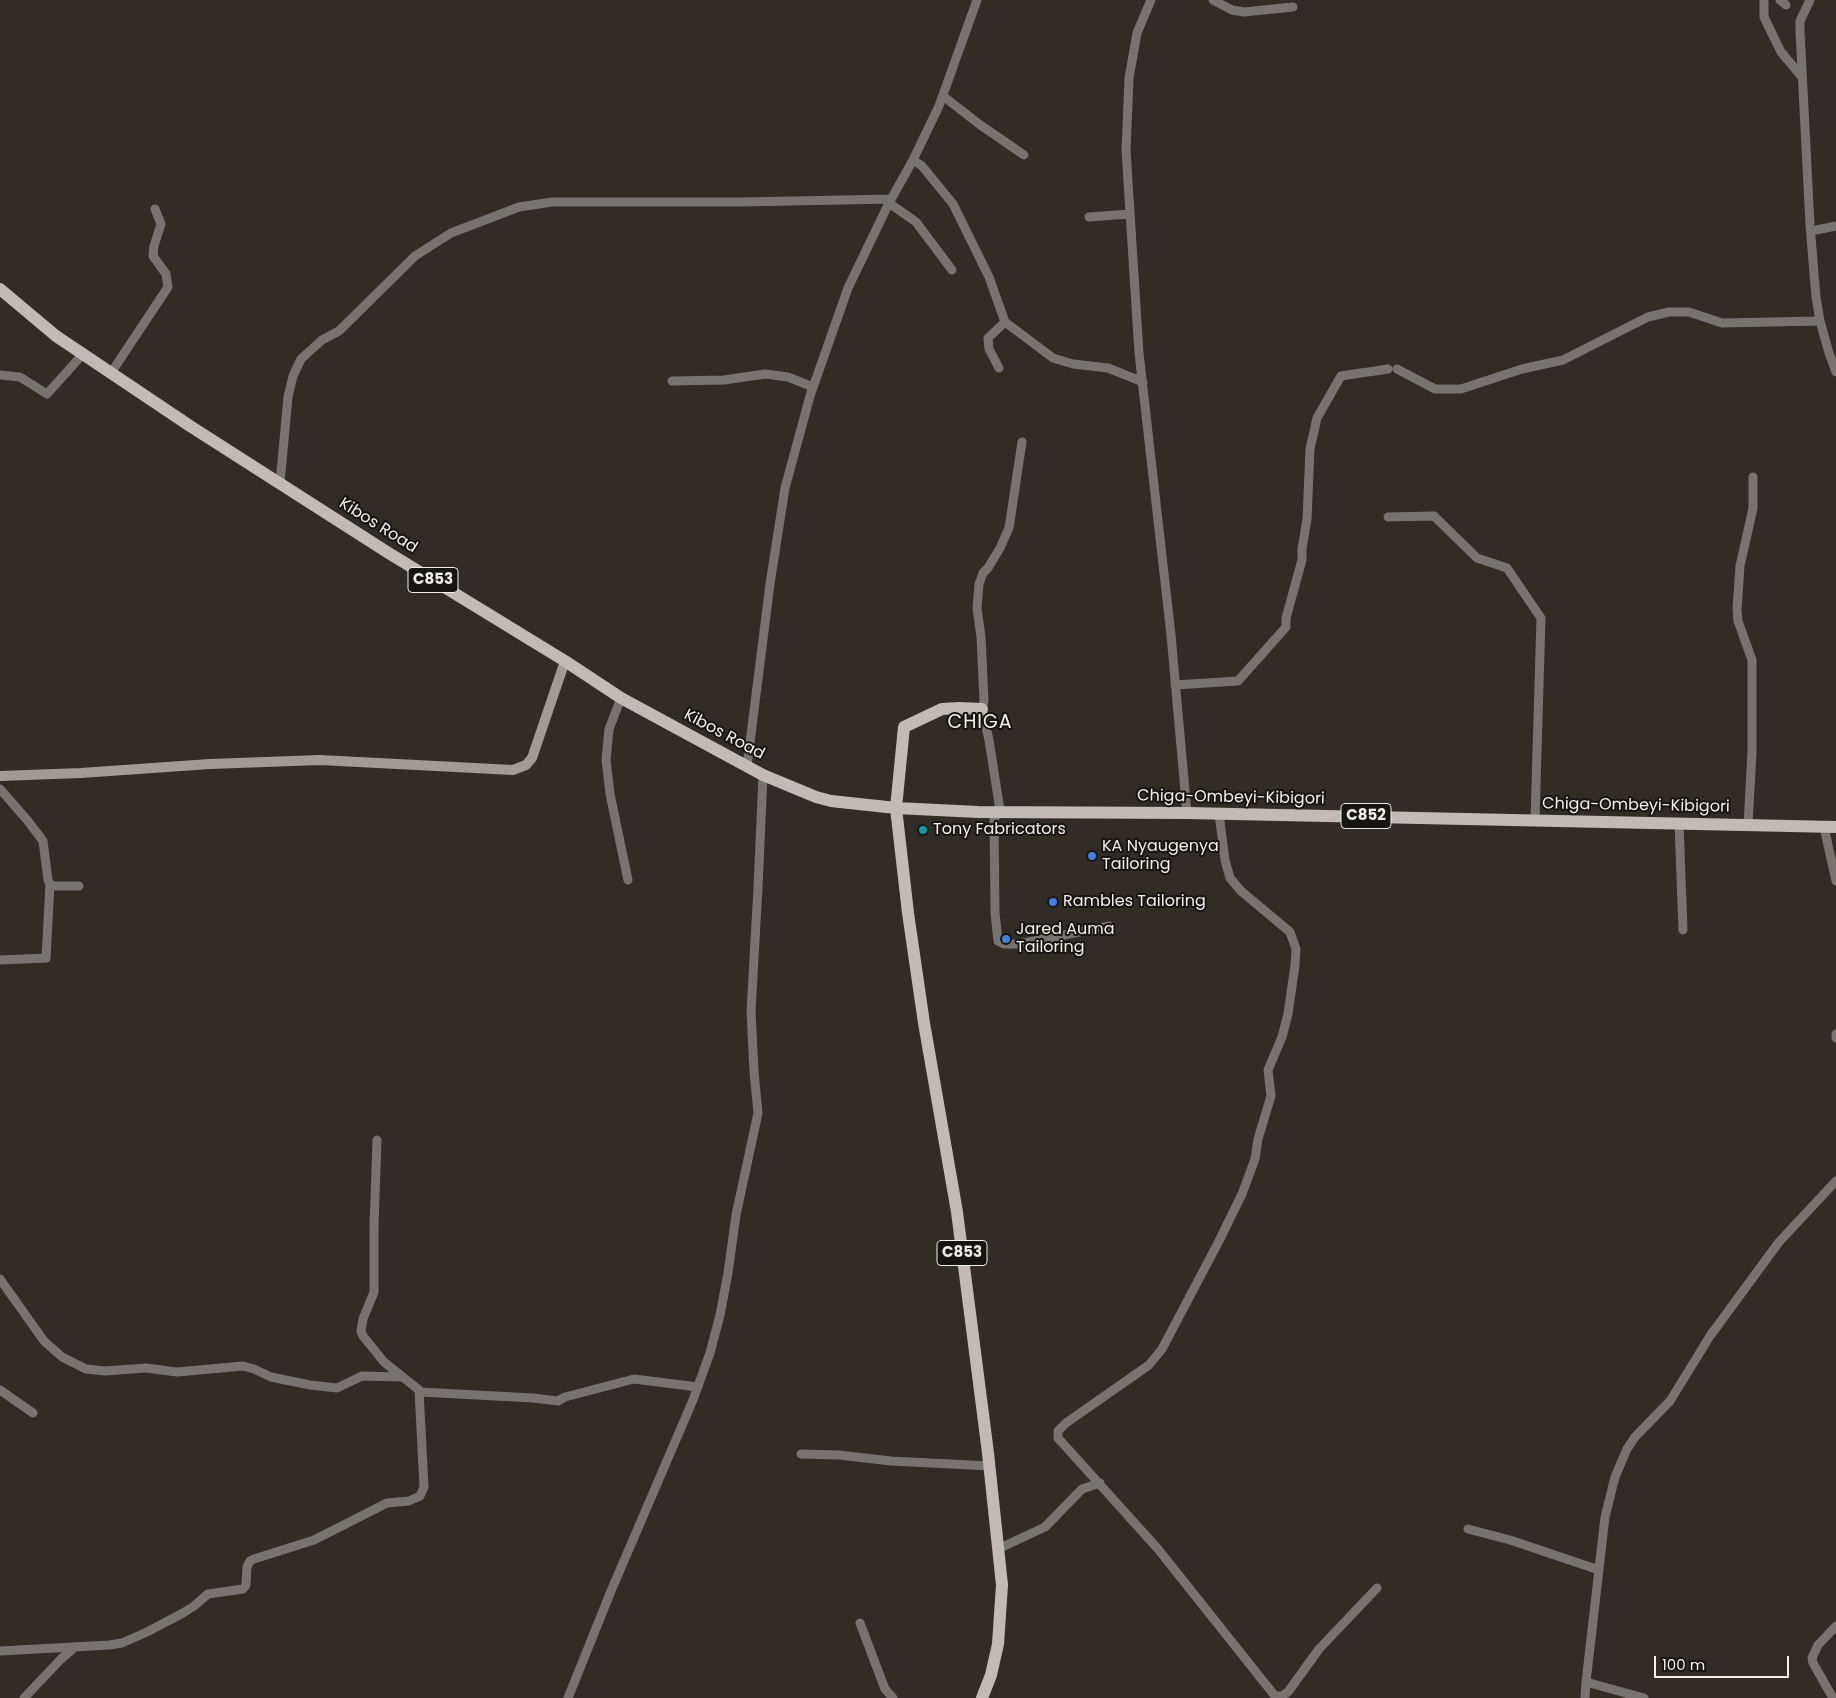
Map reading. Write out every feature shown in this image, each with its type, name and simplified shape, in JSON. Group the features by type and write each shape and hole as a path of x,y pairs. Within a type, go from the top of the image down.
{"main road":[{"name":"Kibos Road","path":"0,289 56,336 110,373 396,557 565,661 621,698 763,775 799,791 830,801 896,808"},
{"path":"896,808 904,727 942,710 959,708 982,709"},
{"name":"Chiga-Ombeyi-Kibigori","path":"896,808 999,812 1187,813 1830,827"},
{"name":"C853","path":"896,808 908,912 924,1023 957,1212 990,1466 1002,1585 1000,1627 991,1675 982,1698"}],"street":[{"path":"747,766 770,584 786,488 814,387 848,288 943,96 977,0"},
{"path":"1152,0 1137,33 1129,78 1126,150 1143,382 1187,813"},
{"path":"1213,0 1232,10 1244,12 1293,7"},
{"path":"1764,0 1764,17 1781,52 1802,77"},
{"path":"1810,0 1800,21 1811,231 1816,297 1820,322 1836,372"},
{"path":"943,96 979,124 1024,154"},
{"path":"913,160 922,166 953,204 989,277 1005,322 1053,358 1073,364 1108,368 1143,382"},
{"path":"280,483 288,397 293,376 301,359 322,340 339,331 415,256 451,233 519,207 552,202 890,201 916,222 952,270"},
{"path":"110,373 168,287 166,274 153,256 161,224 156,209"},
{"path":"1090,217 1130,214"},
{"path":"1811,231 1836,226"},
{"path":"1175,685 1238,681 1286,627 1286,618 1302,560 1310,449 1317,418 1341,376 1392,369 1435,389 1461,389 1522,369 1563,360 1648,317 1669,312 1689,312 1722,323 1820,322"},
{"path":"1000,368 989,348 988,338 1005,322"},
{"path":"1825,340 1836,338"},
{"path":"0,375 20,377 47,394 83,354"},
{"path":"672,381 724,380 765,374 788,376 814,387"},
{"path":"1022,442 1009,528 1000,548 983,573 979,584 977,608 981,637 984,700 982,709 1000,810 994,819 995,913 998,941 1004,944 1019,944 1109,926"},
{"path":"1748,825 1752,752 1752,660 1738,621 1737,610 1740,566 1753,508 1753,477"},
{"path":"1388,517 1434,516 1476,558 1507,568 1541,618 1535,820"},
{"path":"0,776 320,760 513,770 526,765 532,758 565,661"},
{"path":"621,698 609,729 606,760 610,794 628,880"},
{"path":"568,1698 610,1591 698,1387 710,1353 720,1315 748,1151 758,1113 750,1011 763,775"},
{"path":"0,789 41,838 50,884 46,958 0,960"},
{"path":"1220,814 1230,878 1241,891 1290,932 1294,940 1295,965 1288,1014 1282,1037 1268,1070 1272,1096 1261,1124 1251,1170 1219,1241 1162,1349 1149,1365 1066,1423 1058,1432 1059,1440 1100,1483 1188,1585 1275,1696 1282,1696 1288,1692 1319,1649 1377,1588"},
{"path":"1678,824 1683,930"},
{"path":"1830,827 1836,881"},
{"path":"50,884 54,886 79,886"},
{"path":"0,1651 122,1643 147,1632 194,1606 208,1594 243,1589 246,1585 247,1566 254,1559 314,1540 388,1504 409,1501 420,1496 424,1487 420,1392 418,1387 384,1362 361,1331 363,1319 374,1292 374,1226 378,1140"},
{"path":"1586,1698 1586,1682 1606,1517 1615,1477 1627,1449 1635,1437 1670,1401 1710,1336 1779,1242 1836,1181"},
{"path":"0,1279 44,1342 62,1357 86,1369 105,1371 146,1368 177,1372 242,1366 254,1369 271,1378 338,1388 362,1376 401,1376"},
{"path":"420,1392 558,1401 565,1397 634,1379 698,1387"},
{"path":"0,1390 33,1413"},
{"path":"801,1454 990,1466"},
{"path":"998,1549 1044,1527 1082,1489 1100,1483"},
{"path":"1468,1529 1510,1540 1599,1570"},
{"path":"860,1623 885,1689 893,1698"},
{"path":"1833,1698 1812,1658 1818,1645 1836,1626"},
{"path":"24,1698 75,1647"},
{"path":"1586,1682 1644,1698"}],"place":[{"name":"Tony Fabricators","path":"923,830"},
{"name":"KA Nyaugenya Tailoring","path":"1092,856"},
{"name":"Rambles Tailoring","path":"1053,902"},
{"name":"Jared Auma Tailoring","path":"1006,939"}],"district":[{"name":"CHIGA","path":"980,723"}]}
